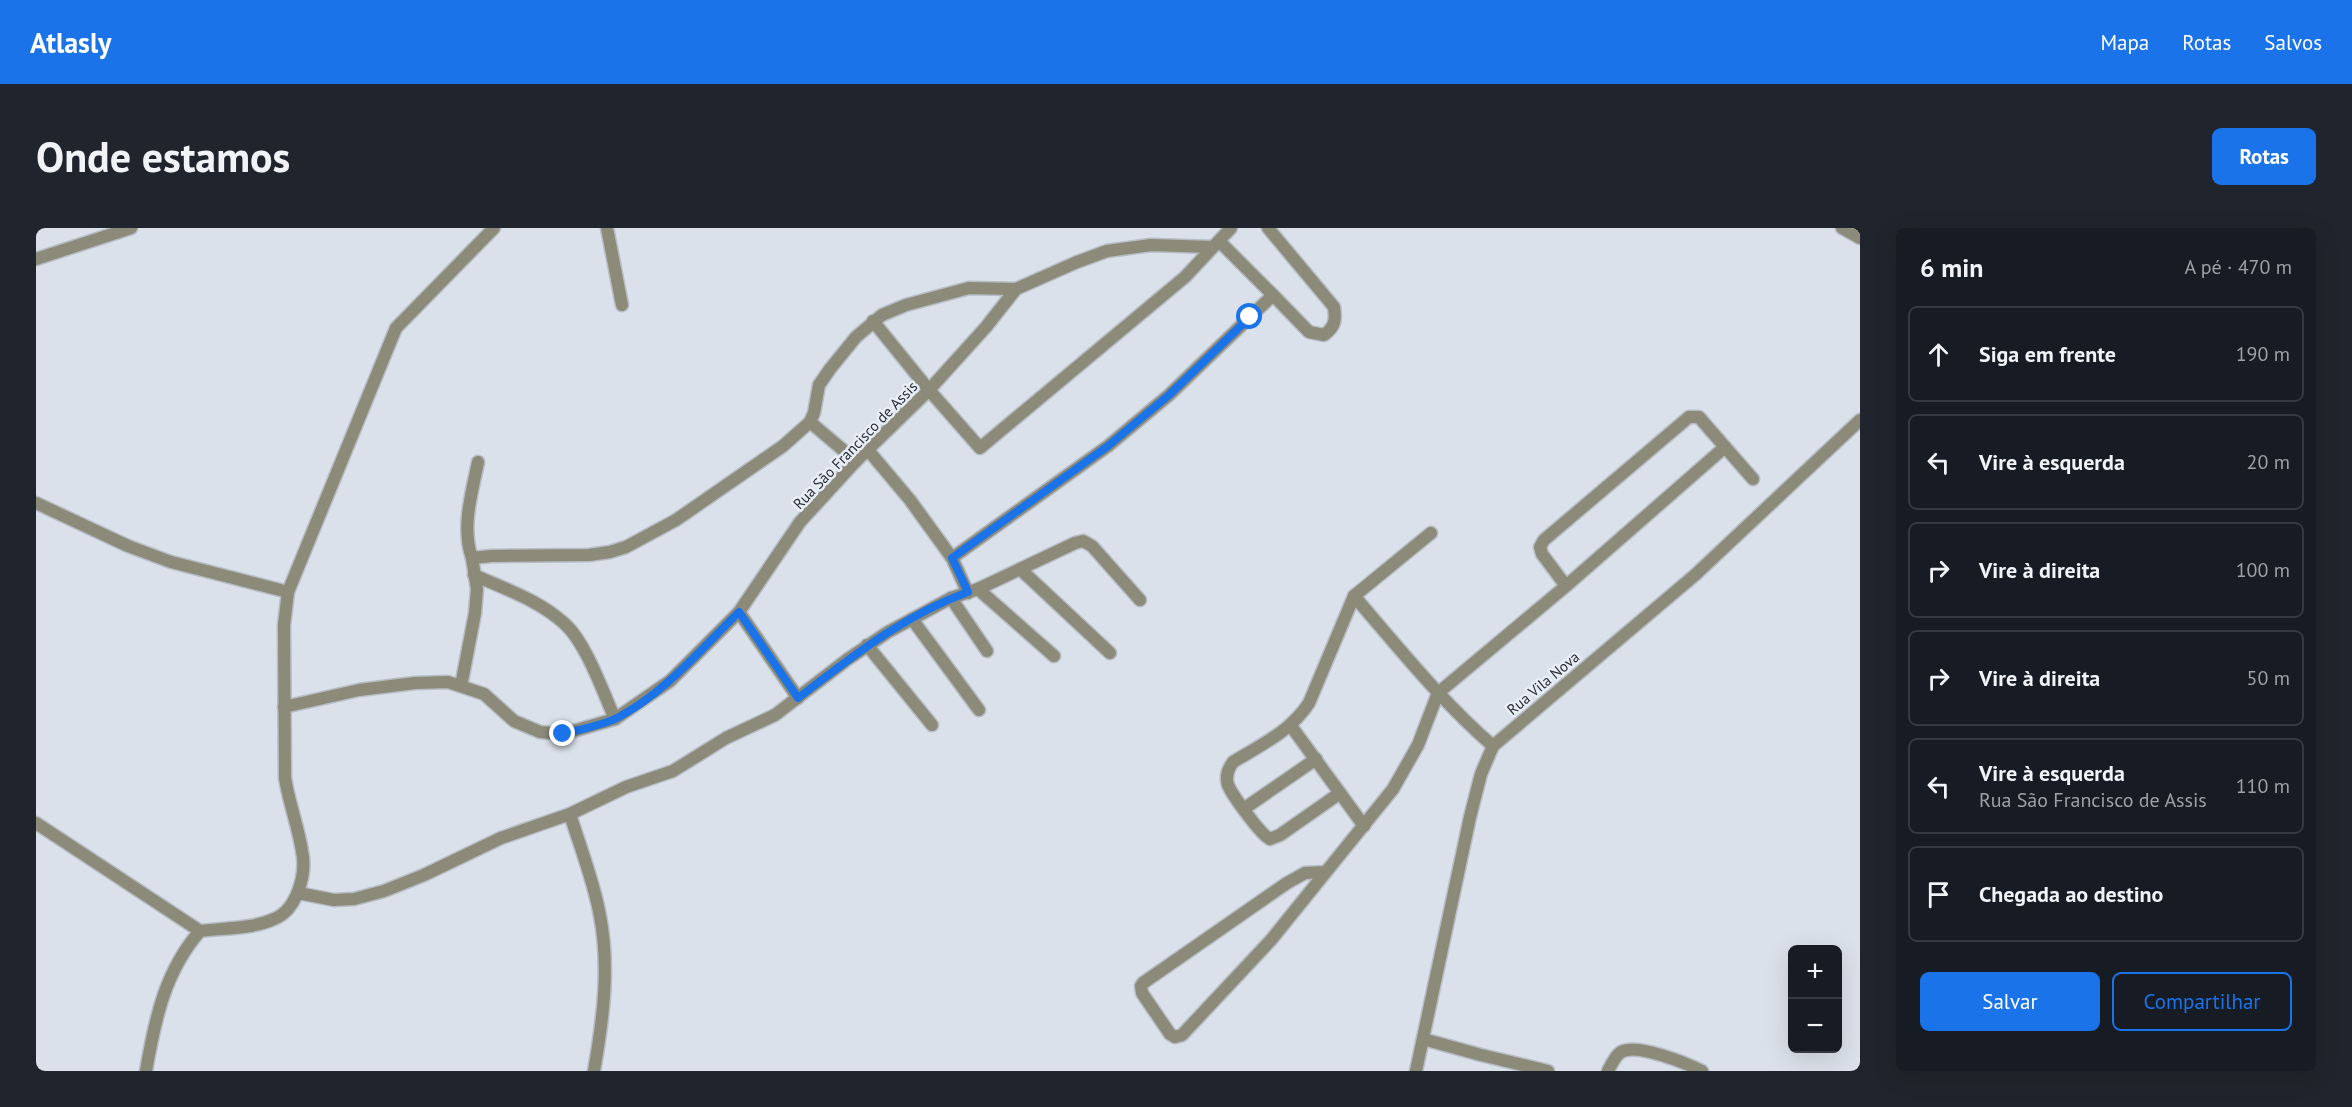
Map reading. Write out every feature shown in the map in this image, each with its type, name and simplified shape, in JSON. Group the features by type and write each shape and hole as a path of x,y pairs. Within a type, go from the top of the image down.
{"street":[{"path":"36,259 129,228"},
{"path":"36,823 200,930 255,925 270,921 286,912 298,893 303,852 289,803 285,778 284,624 288,592 396,328 494,228"},
{"path":"607,228 622,305"},
{"path":"873,321 980,448 1185,277 1231,228"},
{"path":"1215,244 1273,295 1309,332 1324,335 1335,324 1334,308 1268,228"},
{"path":"1842,228 1860,238"},
{"name":"Rua São Francisco de Assis","path":"285,707 359,690 415,683 448,682 484,694 514,721 540,732 563,734 615,719 670,681 739,612 801,522 856,461 929,390 986,327 1016,289 1107,251 1150,245 1215,244"},
{"path":"472,558 589,555 626,547 676,520 727,486 783,446 810,422 819,386 856,337 873,321 906,305 969,288 1016,289"},
{"path":"952,558 1117,439 1169,395 1273,295"},
{"path":"1566,586 1542,554 1540,547 1544,540 1689,417 1699,417 1753,479"},
{"name":"Rua Vila Nova","path":"1416,1071 1475,795 1493,746 1695,575 1860,420"},
{"path":"810,422 856,461"},
{"path":"1325,872 1305,873 1287,883 1143,983 1142,993 1170,1034 1174,1037 1182,1035 1271,940 1364,826 1393,789 1418,745 1438,693 1566,586 1725,447"},
{"path":"867,450 909,500 952,558 973,591 1054,656"},
{"path":"461,686 475,613 477,589 472,558 466,542 478,462"},
{"path":"36,503 128,546 171,562 288,592"},
{"path":"1340,793 1274,839 1265,836 1228,785 1228,770 1233,762 1291,726 1310,703 1354,596 1431,533"},
{"path":"298,893 334,900 354,899 384,891 424,875 501,838 570,814 626,787 673,771 726,738 775,715 867,645 912,619 951,598 973,591 1075,543 1088,542 1140,600"},
{"path":"1020,569 1110,653"},
{"path":"474,575 531,599 566,624 581,645 615,719"},
{"path":"1354,596 1438,693 1467,724 1493,746"},
{"path":"951,598 987,651"},
{"path":"739,612 798,698"},
{"path":"912,619 979,710"},
{"path":"867,645 932,725"},
{"path":"1291,726 1364,826"},
{"path":"1245,808 1316,759"},
{"path":"570,814 600,913 604,943 604,1010 594,1071"},
{"path":"146,1071 156,1016 164,990 185,951 200,930"},
{"path":"1424,1039 1548,1071"},
{"path":"1608,1071 1619,1053 1630,1050 1660,1055 1702,1071"}],"route":[{"path":"563,734 615,719 646,699 670,681 739,612 798,698 848,659 888,632 951,598 968,592 952,558 1108,446 1169,395 1250,317"}]}
